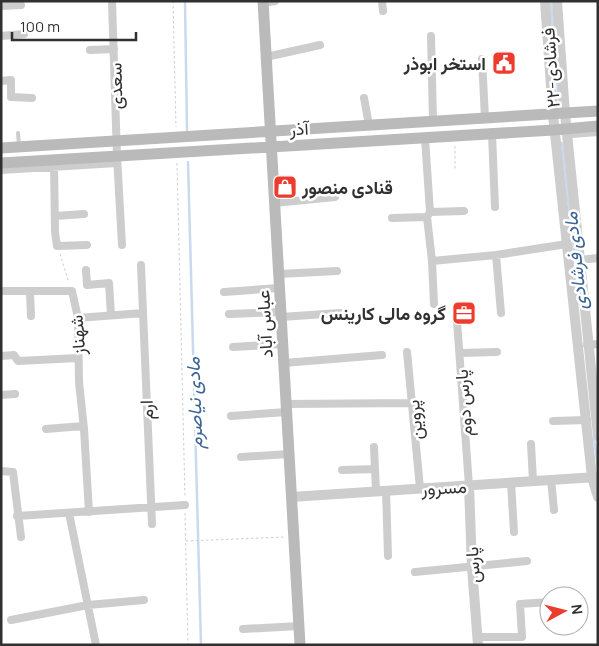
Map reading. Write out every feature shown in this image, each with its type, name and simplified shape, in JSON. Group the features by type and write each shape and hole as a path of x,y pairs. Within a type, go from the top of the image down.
{"main road":[{"name":"عباس آباد","path":"263,2 300,645"},
{"name":"آذر","path":"1,148 598,111"},
{"name":"آذر","path":"1,163 117,160 271,147 567,132 598,126"},
{"path":"176,138 176,154"}],"street":[{"name":"سعدی","path":"112,1 116,141 122,245"},
{"path":"263,2 275,1"},
{"path":"382,1 383,11"},
{"name":"۲۲-فرشادی","path":"545,1 553,115 587,420 598,497"},
{"path":"560,2 565,114 580,260 593,345 598,436"},
{"path":"1,6 21,4"},
{"path":"1,36 24,34"},
{"path":"431,36 433,121"},
{"path":"266,57 320,45"},
{"path":"90,50 114,49"},
{"path":"482,59 486,118"},
{"path":"1,81 11,80 11,98 32,98"},
{"path":"364,98 369,125"},
{"name":"آذر","path":"567,132 598,132"},
{"path":"492,136 495,207"},
{"name":"آذر","path":"425,140 455,141 492,136"},
{"path":"425,140 434,304"},
{"path":"54,163 57,246 87,244"},
{"name":"آذر","path":"1,170 54,163"},
{"path":"274,202 335,197"},
{"path":"392,218 464,211"},
{"path":"55,216 84,214"},
{"path":"432,261 567,244"},
{"path":"496,254 501,313"},
{"path":"580,260 598,258"},
{"name":"ارم","path":"141,265 152,524"},
{"path":"86,270 87,285 109,283 111,315"},
{"path":"279,274 337,270"},
{"path":"224,292 279,288"},
{"path":"1,291 72,291"},
{"name":"شهناز","path":"72,291 78,318 78,358 89,512"},
{"path":"30,292 30,316"},
{"path":"78,318 142,312"},
{"path":"229,314 340,313"},
{"name":"پارس دوم","path":"456,321 469,486"},
{"path":"233,347 283,344"},
{"name":"پروین","path":"407,352 420,488"},
{"path":"460,353 497,352"},
{"path":"1,356 14,355 18,361 78,358"},
{"path":"284,363 382,355"},
{"path":"1,395 14,394"},
{"path":"230,416 286,408 412,403"},
{"path":"553,421 587,420"},
{"path":"46,428 83,426"},
{"path":"531,444 533,481"},
{"path":"374,447 375,469 381,491 388,556"},
{"path":"241,457 289,454"},
{"path":"342,470 375,469"},
{"path":"1,471 13,472 21,537"},
{"name":"مسرور","path":"291,497 595,477"},
{"path":"551,479 554,510"},
{"path":"511,482 514,532"},
{"name":"پارس","path":"469,486 472,566 478,641"},
{"path":"17,516 185,505"},
{"path":"69,513 96,645"},
{"path":"415,572 527,561"},
{"path":"11,620 88,605 144,600"},
{"path":"478,641 522,637 520,604 539,603"},
{"path":"243,629 299,626"}],"lane":[{"path":"18,133 19,147"}],"path":[{"path":"173,1 176,138"},
{"path":"455,141 455,169"},
{"path":"176,154 188,645"},
{"name":"شهناز","path":"57,246 72,291"},
{"path":"186,541 294,537"}],"waterway":[{"name":"مادی نیاصرم","path":"185,1 187,130"},
{"name":"مادی فرشادی","path":"551,1 559,106"},
{"name":"مادی فرشادی","path":"562,143 574,253"},
{"name":"مادی نیاصرم","path":"188,162 201,645"},
{"name":"مادی فرشادی","path":"594,438 598,468"}],"place":[{"name":"استخر ابوذر","path":"504,63"},
{"name":"قنادی منصور","path":"285,187"},
{"name":"گروه مالی کارینس","path":"464,313"}]}
